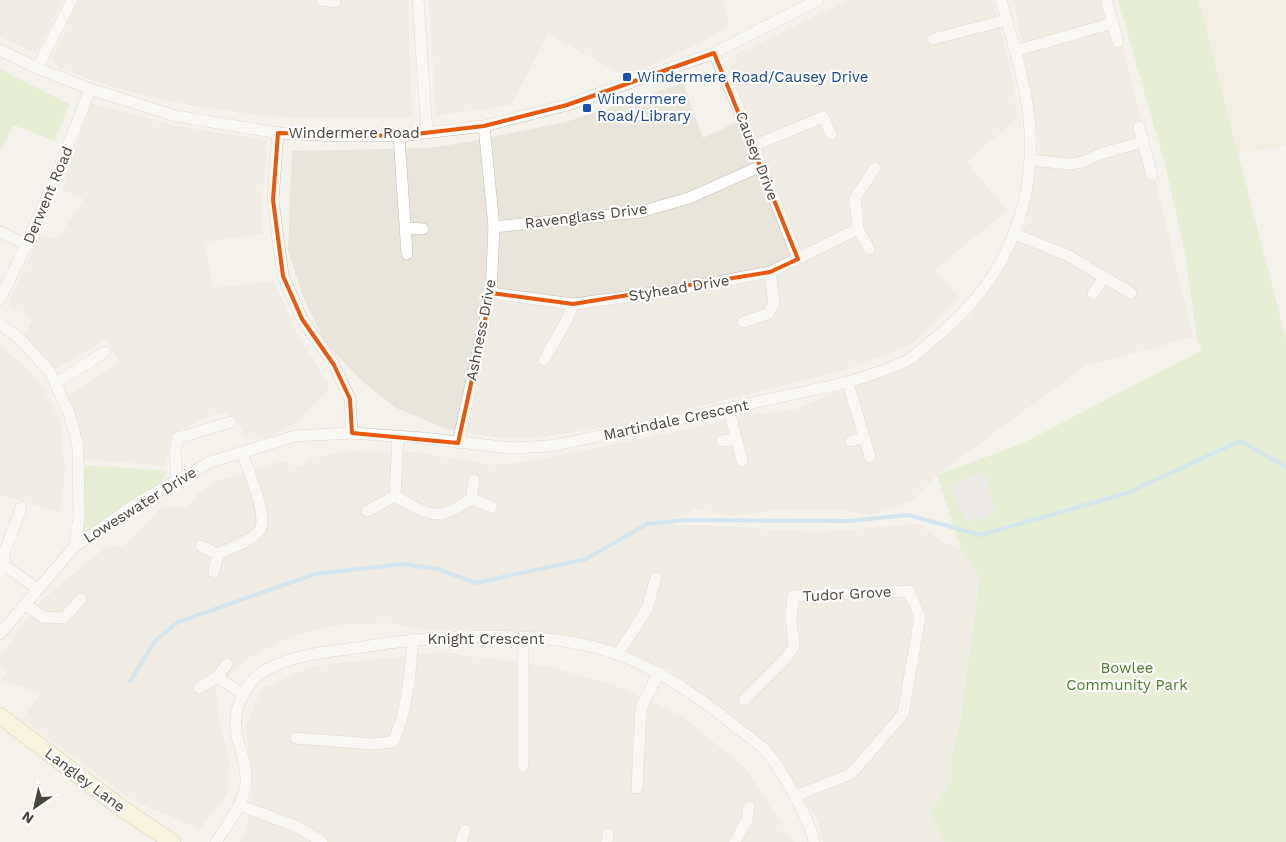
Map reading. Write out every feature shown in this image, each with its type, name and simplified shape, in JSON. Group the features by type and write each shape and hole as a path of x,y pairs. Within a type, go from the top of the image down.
{"street":[{"path":"37,68 72,0"},
{"path":"322,0 335,2"},
{"path":"418,0 427,133"},
{"name":"Windermere Road","path":"0,50 37,68 90,89 176,116 278,133 399,136 484,126 567,104 714,53 818,0"},
{"name":"Martindale Crescent","path":"352,433 511,448 550,446 729,410 848,383 908,360 961,317 991,279 1015,234 1024,204 1030,160 1030,126 1015,51 1000,0"},
{"path":"1107,2 1118,42"},
{"path":"932,39 1006,20"},
{"path":"1015,51 1112,23"},
{"name":"Causey Drive","path":"714,53 798,259"},
{"name":"Derwent Road","path":"0,299 28,245 51,192 90,89"},
{"path":"753,146 823,118 831,134"},
{"name":"Ashness Drive","path":"458,443 491,293 494,227 484,126"},
{"path":"1139,126 1152,175"},
{"path":"278,133 273,200 283,276 302,319 334,366 350,399 352,433"},
{"path":"399,136 407,254"},
{"path":"1030,160 1070,164 1083,162 1100,154 1142,142"},
{"name":"Ravenglass Drive","path":"494,227 640,212 689,198 761,166"},
{"path":"869,248 858,229 855,198 875,168"},
{"path":"406,228 423,229"},
{"name":"Styhead Drive","path":"491,293 573,304 670,291 770,272 858,229"},
{"path":"0,232 28,245"},
{"path":"1015,234 1069,256 1132,293"},
{"path":"743,322 768,314 774,303 770,272"},
{"path":"1093,294 1104,277"},
{"path":"544,360 568,318 573,304"},
{"path":"0,324 20,339 50,372 69,413 78,446 80,520 74,547 26,606 0,634"},
{"path":"56,383 105,352"},
{"path":"848,383 870,457"},
{"path":"729,410 742,462"},
{"path":"177,481 175,453 177,438 231,422"},
{"name":"Loweswater Drive","path":"74,547 139,502 210,462 295,436 352,433"},
{"path":"395,496 398,437"},
{"path":"851,441 864,438"},
{"path":"722,441 736,439"},
{"path":"214,572 218,554 255,534 260,530 264,518 242,452"},
{"path":"395,496 424,513 441,516 456,510 471,499 474,480"},
{"path":"367,511 395,496"},
{"path":"471,499 492,507"},
{"path":"21,508 5,551 2,569 38,589"},
{"path":"201,546 218,554"},
{"path":"618,654 647,609 656,578"},
{"name":"Tudor Grove","path":"744,700 788,656 794,646 791,619 793,596 909,591 920,617 903,714 851,774 795,796"},
{"path":"26,606 43,617 64,618 81,599"},
{"path":"523,638 523,766"},
{"name":"Knight Crescent","path":"216,842 239,805 246,783 235,730 236,712 243,694 254,678 268,668 289,661 413,639 523,638 563,641 618,654 659,672 720,714 765,750 795,796 814,842"},
{"path":"296,738 372,744 393,742 400,726 408,696 413,639"},
{"path":"199,688 217,677 227,664"},
{"path":"637,788 641,708 659,672"},
{"path":"217,677 243,694"},
{"name":"Langley Lane","path":"0,716 123,809 172,842"},
{"path":"239,805 298,827 322,842"},
{"path":"735,842 747,820 749,807"},
{"path":"461,842 465,830"}],"highlighted area":[{"path":"714,53 798,259 770,272 573,304 491,293 458,443 352,433 350,399 334,365 302,319 283,276 273,200 278,133 399,136 484,126 567,105"}],"shaded area":[{"path":"0,0 62,0 36,53 0,37"},
{"path":"78,0 408,0 412,117 320,119 265,116 184,104 115,88 58,68 52,59"},
{"path":"429,0 728,0 723,2 730,25 707,39 627,77 548,34 511,105 436,116"},
{"path":"849,0 993,0 1014,85 1017,118 967,162 1007,211 934,270 959,297 914,343 848,369 634,423 541,437 500,438 450,430 396,408 363,382 326,344 304,299 288,251 292,151 430,148 473,141 566,122 683,83 703,138 748,117 727,59"},
{"path":"1014,0 1112,0 1193,337 1085,366 937,475 912,501 873,515 846,511 769,511 731,516 693,508 686,516 676,517 674,525 706,525 817,532 919,524 938,539 961,550 980,578 960,723 952,754 952,780 929,813 945,842 822,842 818,821 793,781 749,730 668,669 598,643 564,634 503,630 427,630 387,623 336,625 291,637 249,658 216,687 218,716 229,760 227,794 200,829 130,799 22,719 41,693 1,680 7,671 0,666 0,656 41,601 106,547 123,546 162,507 187,507 198,493 220,480 282,461 299,467 314,457 350,451 416,452 494,465 526,462 747,415 794,410 855,384 901,370 970,316 1024,231 1040,153"},
{"path":"1194,0 1286,0 1286,145 1237,154 1198,1"},
{"path":"91,103 176,126 267,140 263,192 263,234 204,242 213,288 274,281 296,332 330,387 298,421 270,437 247,440 239,424 224,412 210,416 171,434 166,466 83,459 68,396 120,362 106,339 54,370 23,338 32,320 8,304 39,236 57,239 84,199 62,190"},
{"path":"0,346 23,365 43,387 60,421 65,471 60,513 2,495 0,498"},
{"path":"984,472 996,515 968,522 947,486"},
{"path":"443,652 550,667 612,684 681,715 746,769 793,842 240,842 246,831 252,792 246,727 261,689 313,666"}],"green space":[{"name":"Bowlee Community Park","path":"1118,0 1198,0 1286,338 1286,842 945,842 929,813 952,780 952,754 960,723 980,578 961,550 937,475 1021,444 1202,350 1197,341 1186,258 1167,172"},
{"path":"0,69 69,104 55,141 13,125 0,154"},
{"path":"84,465 167,471 160,486 90,532 81,531"}],"waterway":[{"path":"130,681 156,640 178,622 315,574 403,564 438,569 476,583 586,559 647,524 687,520 848,521 908,515 981,535 1127,493 1240,441 1286,467"}],"place":[{"name":"Windermere Road/Causey Drive","path":"627,77"},
{"name":"Windermere Road/Library","path":"587,108"}]}
